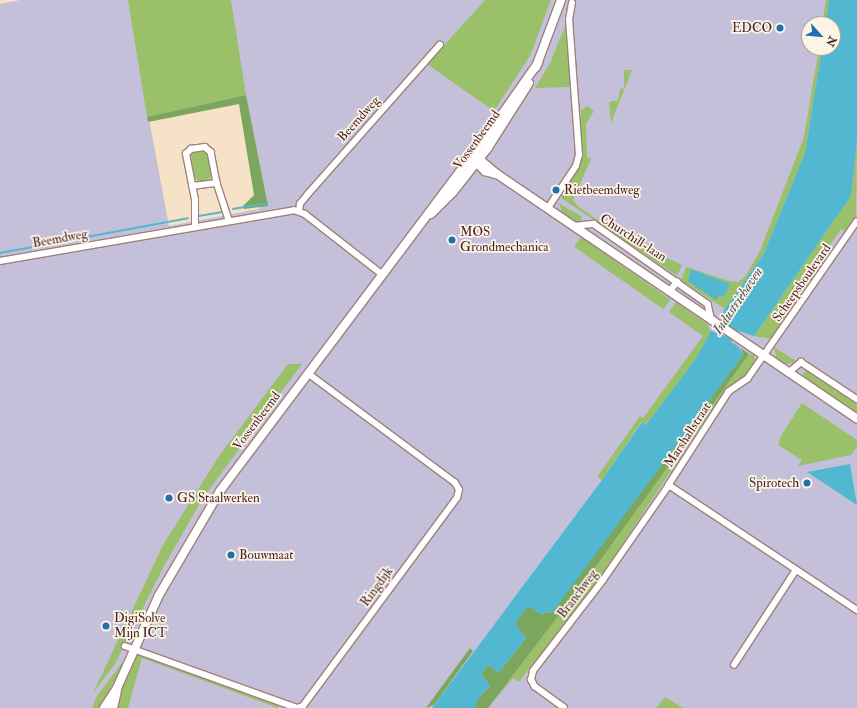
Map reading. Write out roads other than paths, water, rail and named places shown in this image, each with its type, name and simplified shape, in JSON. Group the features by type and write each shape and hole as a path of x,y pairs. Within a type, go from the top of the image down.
{"main road":[{"name":"Vossenbeemd","path":"113,708 118,688 159,595 215,498 422,222 516,107 538,63 561,0"},
{"name":"Churchill-laan","path":"475,159 857,419"},
{"name":"Vossenbeemd","path":"104,708 118,688"}],"street":[{"path":"548,208 573,171 579,155 570,20 572,3"},
{"name":"Beemdweg","path":"0,261 229,219 278,211 299,211 300,204 308,194 440,44"},
{"path":"195,225 192,186 186,154 191,149 205,148 211,152 217,183 229,219"},
{"path":"192,186 217,183"},
{"path":"299,211 383,275"},
{"name":"Scheepsboulevard","path":"764,356 857,222"},
{"name":"Churchill-laan","path":"574,226 594,224 708,304 712,321"},
{"path":"669,292 677,282"},
{"name":"Marshallstraat","path":"764,356 748,379 729,392 669,485 857,610"},
{"path":"788,373 801,362 857,399"},
{"name":"Ringdijk","path":"135,649 297,708 303,706 457,498 459,490 455,483 308,374"},
{"name":"Branchweg","path":"564,708 536,687 531,680 533,671 603,580 669,485"},
{"path":"734,665 796,570"},
{"path":"125,646 135,649"}],"water":[{"name":"Industriehaven","path":"829,0 857,0 857,142 851,196 754,336 739,331 731,342 739,347 743,355 552,613 546,611 542,615 528,606 515,624 526,638 500,671 497,672 489,665 481,674 490,686 477,700 477,705 475,708 432,708 602,480 642,422 646,425 695,360 711,331 725,336 731,327 724,322 721,315 764,253 805,153 821,56 841,56 841,16 827,16"},
{"path":"691,269 730,284 724,297 719,295 716,300 688,281"},
{"path":"850,464 857,505 807,472"}],"waterway":[{"path":"233,209 267,203"},
{"path":"199,216 221,212"},
{"path":"0,253 188,218"}],"place":[{"name":"EDCO","path":"780,28"},
{"name":"Rietbeemdweg","path":"556,190"},
{"name":"MOS Grondmechanica","path":"452,240"},
{"name":"Spirotech","path":"807,483"},
{"name":"GS Staalwerken","path":"169,498"},
{"name":"Bouwmaat","path":"231,555"},
{"name":"DigiSolve Mijn ICT","path":"106,626"}]}
